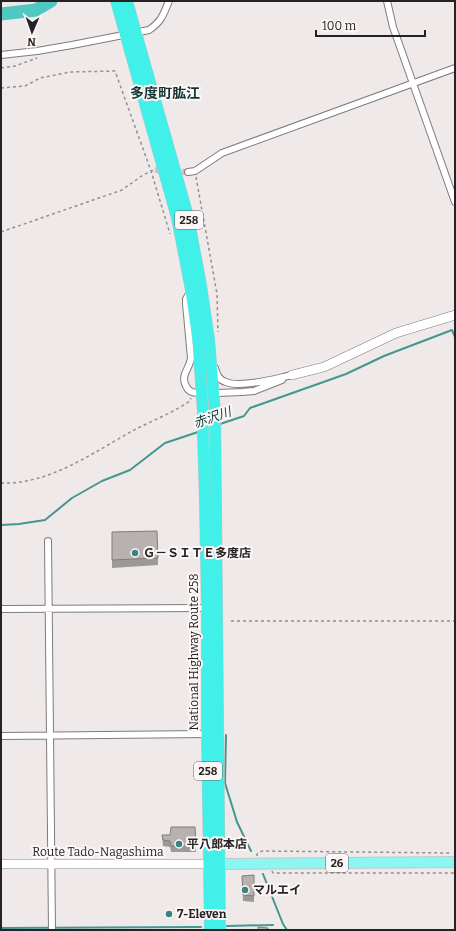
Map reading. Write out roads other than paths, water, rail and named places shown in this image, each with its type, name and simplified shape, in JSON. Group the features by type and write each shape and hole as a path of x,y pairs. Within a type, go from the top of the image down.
{"highway":[{"name":"National Highway Route 258","path":"116,1 125,14 188,216 201,285 213,335 209,413 203,434 212,608 214,864 210,930"},
{"name":"National Highway Route 258","path":"125,14 127,1"},
{"name":"National Highway Route 258","path":"131,33 141,93 177,218 191,290 209,413 215,433 212,608 207,734 214,864 220,930"}],"main road":[{"path":"292,375 324,367 396,334 455,315"},
{"name":"26","path":"214,864 455,862"},
{"name":"Route Tado-Nagashima","path":"1,864 214,864"}],"street":[{"path":"1,55 37,51 149,30 163,17 169,1"},
{"path":"387,1 393,27 455,202"},
{"path":"188,172 195,171 222,153 455,68"},
{"path":"191,290 186,299 186,304 191,362 184,374 183,379 187,389 196,393"},
{"path":"213,335 217,374 219,378 225,382 231,384 253,384 292,375"},
{"path":"218,393 254,391 292,375"},
{"path":"48,541 52,927"},
{"path":"1,609 212,608"},
{"path":"1,736 207,734"}],"waterway":[{"path":"1,14 36,10 51,1"},
{"name":"赤沢川","path":"220,424 244,416 250,408 346,374 384,356 452,330 455,337"},
{"name":"赤沢川","path":"1,525 45,520 72,498 102,481 130,470 165,443 198,432"},
{"path":"226,735 225,783 237,822 251,851"},
{"path":"263,874 283,924 287,930"},
{"path":"227,926 273,925"},
{"path":"1,928 201,927"}],"tunnel":[{"path":"155,170 188,172"}],"place":[{"name":"Ｇ－ＳＩＴＥ多度店","path":"135,553"},
{"name":"平八郎本店","path":"179,844"},
{"name":"マルエイ","path":"245,890"},
{"name":"7-Eleven","path":"169,914"}],"district":[{"name":"多度町肱江","path":"165,93"}]}
